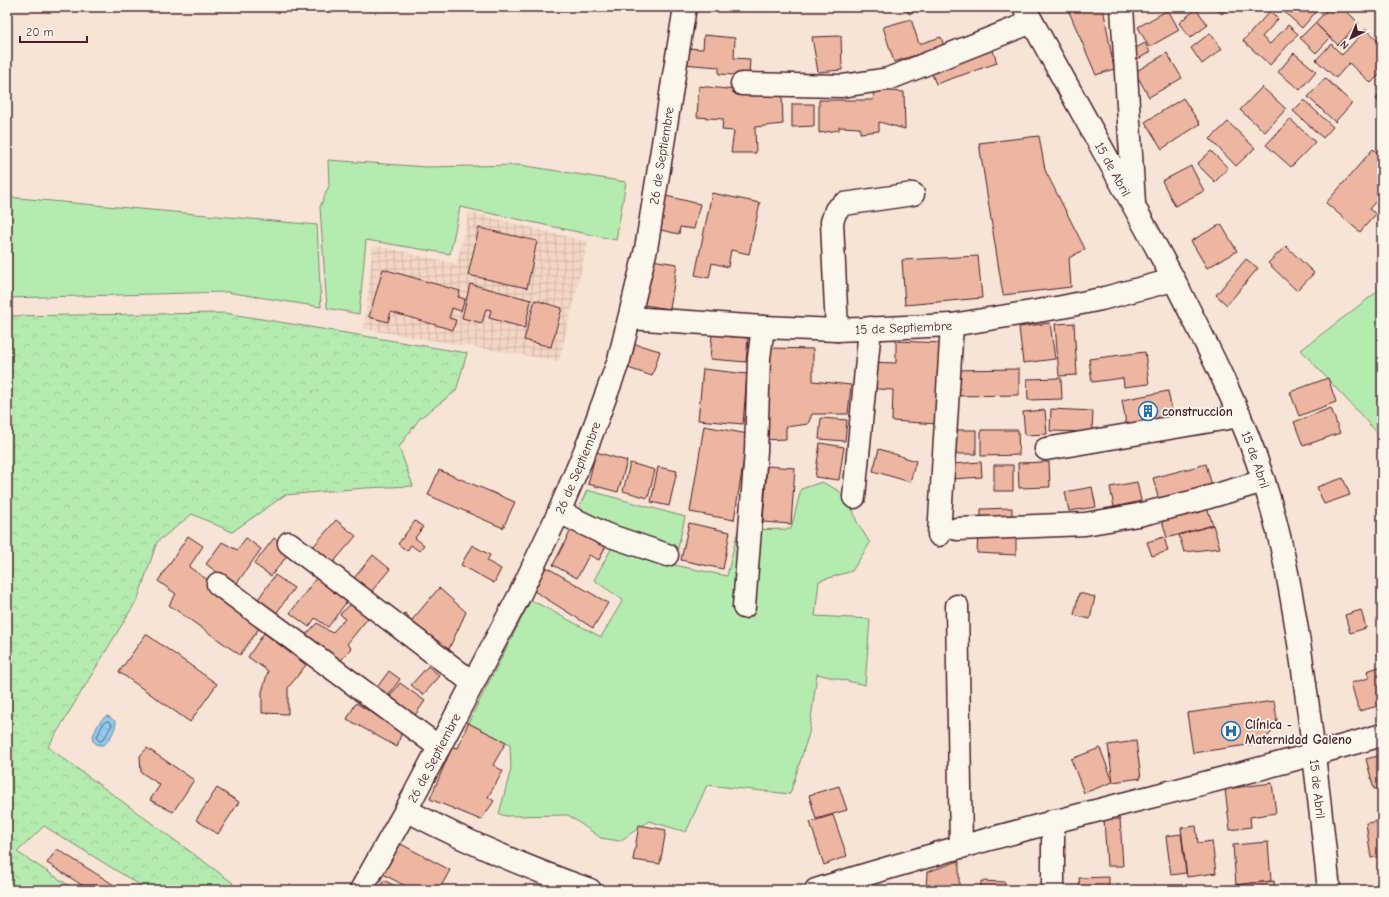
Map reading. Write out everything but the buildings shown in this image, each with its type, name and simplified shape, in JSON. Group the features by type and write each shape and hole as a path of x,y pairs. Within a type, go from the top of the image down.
{"street":[{"name":"26 de Septiembre","path":"361,890 406,810 519,596 559,512 589,441 618,360 630,318 646,248 685,7"},
{"path":"1122,7 1134,204"},
{"path":"742,84 842,86 888,79 1028,14"},
{"name":"15 de Abril","path":"1028,14 1134,204 1201,332 1240,416 1264,481 1281,543 1292,596 1314,754 1329,890"},
{"path":"837,330 832,222 836,210 844,204 913,194"},
{"name":"15 de Septiembre","path":"630,318 763,327 837,330 952,325 1062,307 1101,299 1173,280"},
{"path":"952,325 948,532 1085,524 1146,513 1192,502 1264,481"},
{"path":"744,607 756,451 759,358 763,327"},
{"path":"854,497 870,328"},
{"path":"1046,449 1240,416"},
{"path":"559,512 605,534 667,555"},
{"path":"289,543 473,683"},
{"path":"218,584 439,747"},
{"path":"957,606 961,847"},
{"path":"816,890 852,884 961,847 1053,821 1382,735"},
{"path":"406,810 445,830 508,858 590,890"},
{"path":"1053,821 1053,890"}],"shaded area":[{"path":"469,212 588,242 559,361 364,329 373,245 457,264"}],"green space":[{"path":"677,7 871,7 872,8 676,11"},
{"path":"328,160 427,167 520,165 626,182 616,240 460,207 450,254 366,240 359,314 327,308 320,207 329,186"},
{"path":"7,197 317,225 321,307 227,292 7,298"},
{"path":"1382,288 1382,438 1301,350"},
{"path":"225,313 467,353 456,391 420,418 399,447 413,486 364,488 285,495 232,532 192,514 157,542 138,598 48,747 233,883 228,890 148,890 44,826 17,852 76,890 7,890 7,316"},
{"path":"822,482 848,496 857,522 870,543 852,571 819,581 815,616 870,619 865,685 817,674 809,733 790,794 707,785 686,832 649,821 620,841 601,838 568,815 506,816 499,814 511,769 510,744 468,723 531,600 601,637 623,600 594,580 615,542 604,524 579,508 587,490 685,517 674,565 727,576 738,530 791,529 801,489"}],"water":[{"path":"108,716 116,722 115,728 105,744 98,745 92,738 102,719"}],"place":[{"name":"construccion","path":"1148,411"},
{"name":"Clínica - Maternidad Galeno","path":"1231,731"}]}
